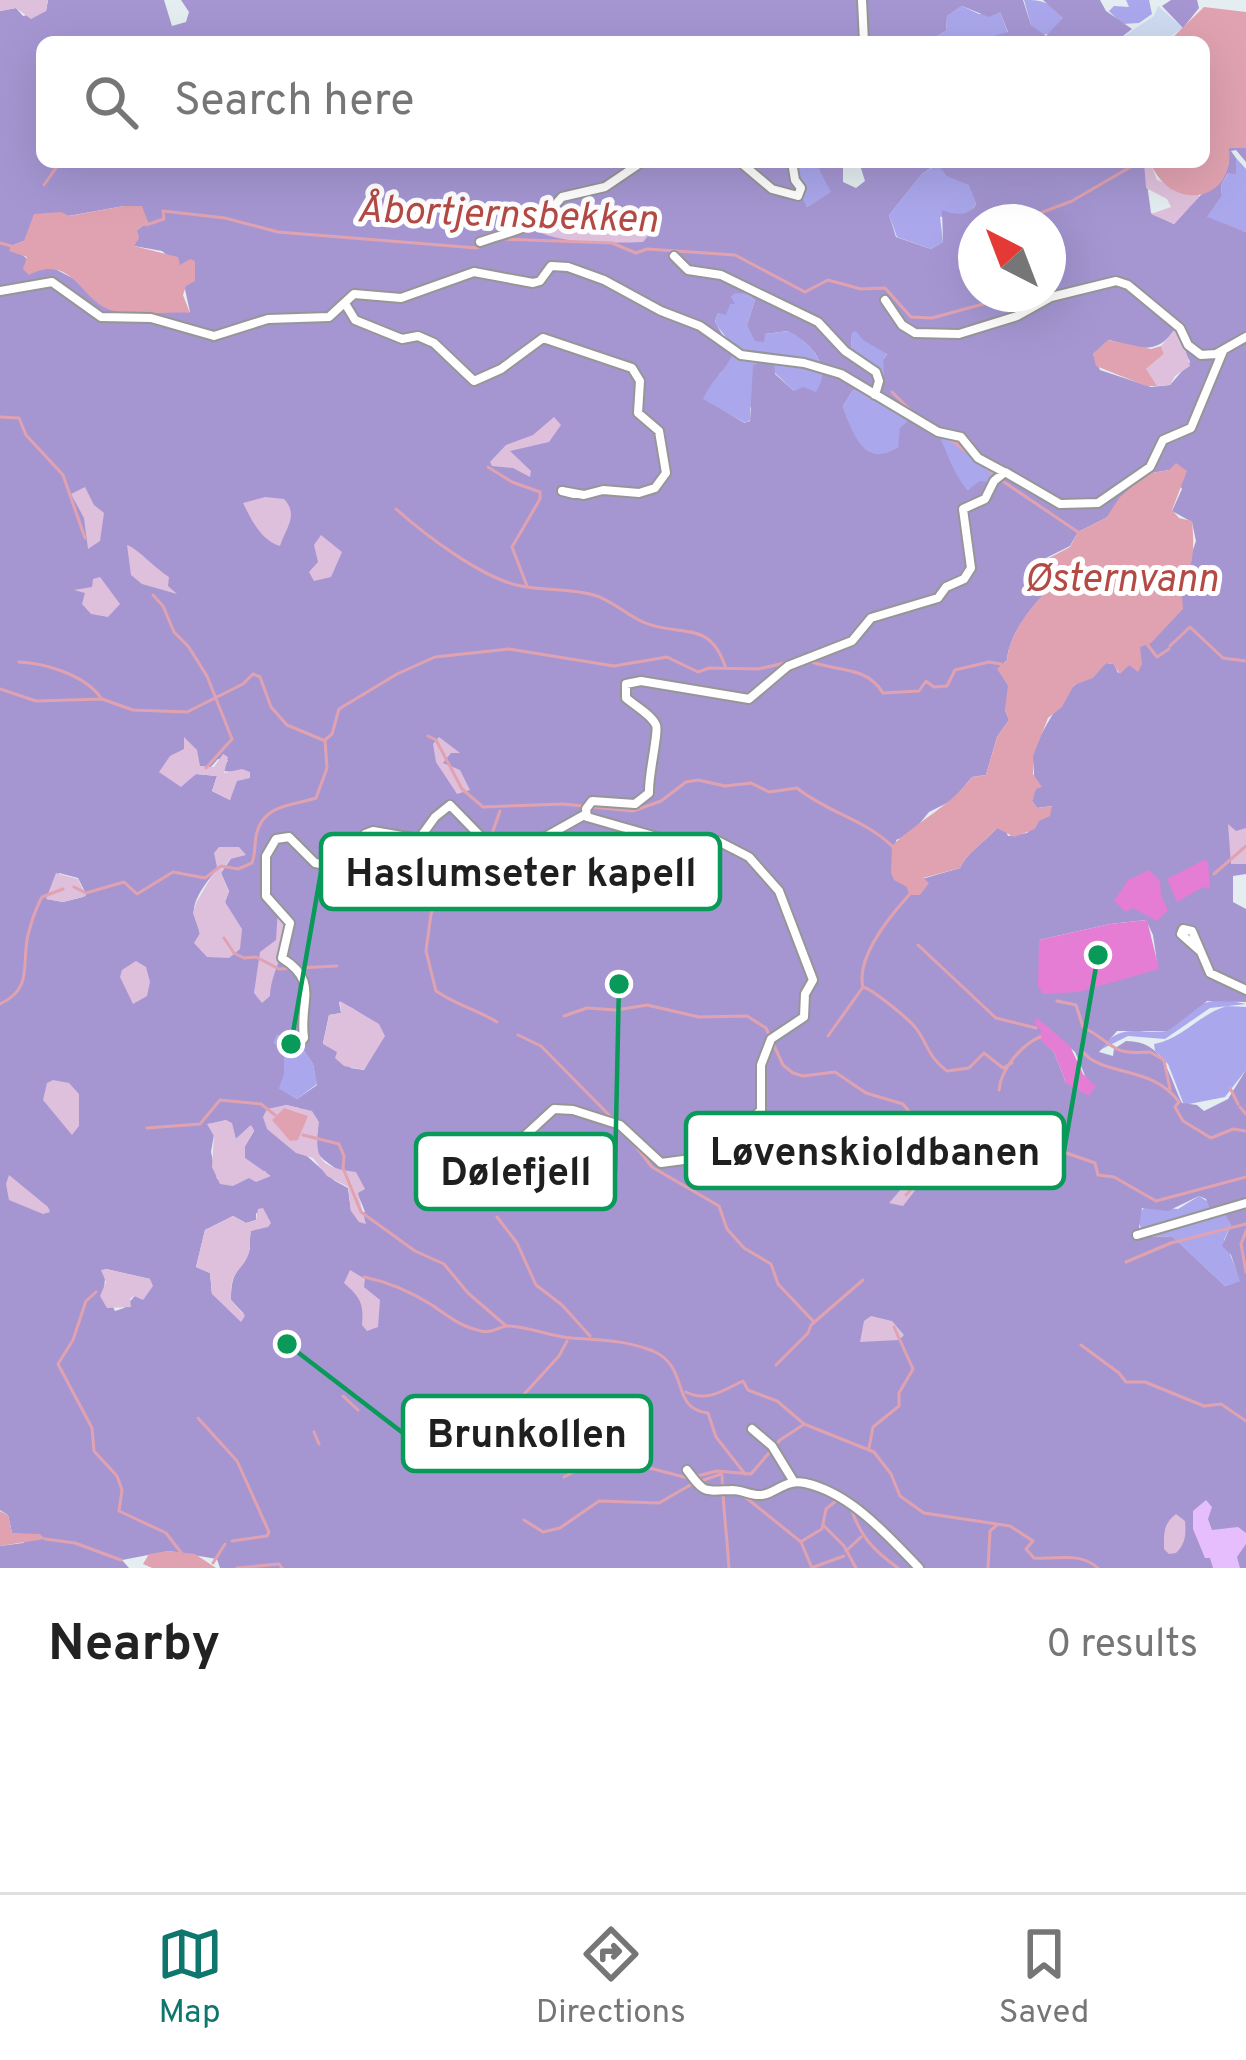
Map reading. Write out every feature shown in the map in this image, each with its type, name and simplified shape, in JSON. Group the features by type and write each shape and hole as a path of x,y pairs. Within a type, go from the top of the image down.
{"street":[{"path":"862,0 863,36"},
{"path":"480,242 531,227 562,197 605,187 633,168"},
{"path":"747,168 772,189 798,196 801,188 793,168"},
{"path":"674,256 688,270 721,275 812,318 845,351 876,372 875,395"},
{"path":"0,291 52,282 101,317 151,318 214,336 268,319 329,317 354,294 401,298 475,272 533,283 551,266 568,267 691,321 736,353 829,369 938,432 961,437 978,458 1064,504 1102,502 1154,463 1163,440 1191,428 1223,351"},
{"path":"886,300 902,325 915,333 959,334 1018,316 1051,297 1116,281 1128,285 1180,328 1197,353 1210,356 1246,337"},
{"path":"345,303 355,320 402,339 418,336 434,343 474,381 501,369 543,338 632,368 640,381 638,413 658,431 666,473 663,481 639,493 574,494"},
{"path":"292,1051 304,1038 306,981 282,958 290,923 266,893 266,856 279,836 289,838 315,863 343,868 358,855 365,834 373,831 419,839 450,805 488,844 508,850 529,846 586,814 592,801 635,804 650,793 648,772 658,729 624,695 628,682 749,699 788,666 852,641 871,617 938,598 971,568 963,509 985,499 1005,472"},
{"path":"532,1202 505,1154 554,1109 620,1125 661,1162 692,1159 713,1146 739,1151 741,1131 760,1110 761,1065 771,1039 804,1017 805,994 813,980 779,891 749,857 718,841 678,844 594,822 586,814"},
{"path":"1198,950 1213,976 1246,990"},
{"path":"1137,1235 1246,1203"},
{"path":"752,1429 772,1446 794,1482"},
{"path":"687,1470 700,1488 718,1495 734,1490 764,1495 794,1482 818,1488 861,1512 919,1568"}],"shaded area":[{"path":"0,0 48,0 46,11 31,19 16,8 0,11"},
{"path":"48,0 164,0 172,26 186,22 189,12 181,0 1023,0 1031,25 1046,36 994,36 1008,32 1000,12 989,17 962,6 947,16 946,31 937,36 36,36 36,168 790,168 807,207 831,192 818,168 843,168 843,182 856,188 865,181 861,168 931,168 889,215 896,237 931,249 943,242 942,210 958,214 958,312 1066,312 1066,204 976,204 969,185 940,168 1145,168 1151,213 1174,224 1223,176 1228,148 1246,148 1246,162 1236,150 1231,151 1236,174 1228,173 1221,185 1222,196 1207,217 1246,232 1246,874 1233,876 1233,902 1246,909 1246,1002 1207,1001 1168,1031 1117,1031 1099,1052 1113,1056 1114,1049 1126,1041 1149,1047 1163,1062 1182,1103 1204,1111 1228,1099 1246,1070 1246,1568 220,1568 217,1559 169,1551 122,1560 129,1568 0,1568 0,1546 23,1543 32,1536 12,1533 8,1515 0,1510 0,11 16,8 23,16 46,11","holes":["124,206 139,208 148,222 137,230 134,246 162,251 180,266 190,312 111,310 82,283 55,269 40,269 11,246 24,241 47,214 68,216","747,294 755,300 747,325 755,341 764,342 765,334 788,331 812,349 822,373 816,392 803,387 794,391 775,374 774,358 753,365 750,421 745,423 703,399 733,353 715,322 718,313 726,315 730,304 735,304 731,297","1175,329 1180,331 1190,362 1170,385 1151,387 1100,370 1093,354 1109,340 1146,348 1161,344","856,331 887,354 884,376 851,350","853,390 911,418 900,428 898,447 877,454 861,445 843,406","948,435 966,443 999,472 991,482 980,481 968,490 941,440","1169,470 1182,489 1172,511 1192,522 1196,541 1181,584 1181,606 1151,642 1139,647 1140,665 1129,665 1118,673 1114,664 1106,663 1076,684 1058,707 1033,756 1032,801 1037,808 1052,806 1027,833 1008,836 1005,829 997,828 960,868 908,887 896,840 911,834 929,812 953,800 972,777 986,775 997,737 1009,720 1005,710 1008,685 998,669 1007,660 1021,623 1045,593 1039,582 1040,561 1070,546 1078,532 1106,518 1146,474","184,738 200,766 210,768 218,759 228,760 222,771 236,772 230,800 212,791 217,776 196,774 186,781 160,771 184,749","239,847 221,873 229,891 225,902 231,916 200,934 194,906 198,897","59,873 78,878 86,894 63,902 47,899","1146,920 1158,969 1039,940","339,1002 365,1018 371,1030 377,1047 364,1070 351,1068 323,1043 329,1015 341,1013","1046,1026 1075,1052 1086,1078 1066,1083 1054,1052 1038,1037","277,1035 296,1039 313,1064 317,1085 297,1099 279,1088 284,1052 274,1043","286,1105 299,1108 318,1131 318,1154 349,1181 365,1212 351,1211 348,1188 263,1117","226,1120 236,1139 250,1126 254,1131 245,1146 245,1158 255,1169 267,1172 217,1179 211,1152 216,1123","1199,1196 1206,1199 1210,1209 1224,1213 1231,1225 1222,1246 1231,1255 1240,1281 1225,1286 1173,1237 1147,1236 1139,1227 1142,1208 1168,1211","256,1213 270,1223 251,1231 249,1252 233,1281 231,1300 245,1315 212,1294 210,1273 196,1267 205,1230 233,1216 246,1223 256,1220","106,1269 150,1279 124,1308 115,1311 104,1289"]},
{"path":"1024,0 1046,3 1059,13 1063,18 1053,33 1043,35 1031,25"},
{"path":"1043,0 1100,0 1106,11 1132,29 1123,36 1046,36 1063,18"},
{"path":"1126,0 1149,0 1152,14 1139,23 1122,24 1109,11 1114,6 1129,7"},
{"path":"1171,0 1197,0 1199,8 1183,28 1162,6"},
{"path":"962,6 979,14 1000,12 1008,33 937,36 946,31 947,16"},
{"path":"1158,6 1183,28 1171,36 1124,36 1154,16"},
{"path":"1236,158 1246,169 1246,232 1206,218 1222,196 1221,185 1229,172 1236,173"},
{"path":"790,168 818,168 832,192 807,207"},
{"path":"932,168 944,168 970,185 976,204 958,204 958,215 940,217 943,242 931,249 897,237 889,215"},
{"path":"1144,168 1152,168 1157,180 1200,196 1174,224 1151,214 1171,207 1167,199 1146,188"},
{"path":"569,213 585,225 602,218 628,235 645,224 651,232 643,242 601,242 570,240 532,228"},
{"path":"735,292 755,300 747,325 765,334 789,331 812,349 822,373 817,392 794,391 775,373 750,408 746,423 702,400 732,345 715,323"},
{"path":"1175,329 1180,331 1190,366 1170,385 1157,386 1146,369 1164,354 1161,346"},
{"path":"856,330 887,353 885,376 851,350"},
{"path":"853,390 912,418 898,447 886,456 873,455 855,442 843,406"},
{"path":"554,417 561,425 549,442 510,451 531,471 530,477 513,468 492,466 490,462 506,445 533,435"},
{"path":"948,435 1000,471 991,482 968,490 940,440"},
{"path":"85,487 104,513 100,541 88,549 84,518 71,494"},
{"path":"265,497 284,499 291,511 280,546 262,535 243,503"},
{"path":"321,535 342,552 331,577 314,581 309,572 318,562 314,545"},
{"path":"127,545 169,577 168,586 177,594 142,584 131,575"},
{"path":"100,577 120,604 108,617 91,614 82,604 85,593 74,590 92,587 93,579"},
{"path":"184,737 197,750 200,766 214,767 223,754 228,757 224,773 250,772 250,778 237,781 230,800 212,791 217,776 196,774 181,787 159,772 170,756 184,749"},
{"path":"439,737 460,753 451,753 443,763 460,770 470,790 457,794 436,762 433,744"},
{"path":"1228,824 1236,831 1246,828 1246,864 1231,864"},
{"path":"219,847 239,847 246,855 230,859 221,873 229,892 225,902 242,929 240,949 229,958 207,957 194,943 200,933 193,913 217,867 214,853"},
{"path":"1208,861 1210,889 1203,887 1177,902 1167,879"},
{"path":"1149,870 1160,880 1168,910 1157,921 1133,908 1126,912 1114,901 1128,880"},
{"path":"56,873 78,879 86,896 63,902 46,899"},
{"path":"285,908 287,938 270,996 262,1003 254,993 260,952 276,940 278,909"},
{"path":"1147,920 1159,969 1079,992 1043,994 1038,986 1039,940"},
{"path":"136,961 146,967 150,982 147,996 133,1004 120,977"},
{"path":"1222,999 1246,1004 1210,1008 1165,1039 1128,1036 1100,1050 1123,1032 1168,1031 1199,1004"},
{"path":"340,1001 379,1024 385,1036 364,1070 344,1066 335,1058 337,1052 323,1044 329,1015 341,1013"},
{"path":"1227,1006 1246,1007 1246,1070 1225,1097 1184,1105 1168,1064 1154,1044"},
{"path":"1037,1018 1070,1046 1083,1074 1096,1086 1089,1096 1066,1083 1054,1052 1037,1037 1042,1031 1034,1024"},
{"path":"277,1035 296,1039 313,1064 317,1084 297,1099 279,1088"},
{"path":"47,1083 69,1083 79,1094 79,1126 72,1135 43,1100"},
{"path":"286,1105 312,1111 319,1122 318,1152 326,1164 356,1172 365,1189 358,1193 366,1224 351,1211 348,1187 267,1129 263,1117 267,1109"},
{"path":"232,1123 236,1139 251,1125 254,1130 245,1146 245,1158 271,1176 256,1182 249,1178 233,1186 220,1184 212,1167 214,1136 207,1124"},
{"path":"918,1154 942,1155 903,1206 889,1203 903,1187 891,1184 890,1179 900,1164"},
{"path":"9,1175 50,1212 43,1214 9,1200"},
{"path":"1199,1196 1224,1212 1231,1225 1224,1240 1241,1281 1225,1286 1173,1237 1147,1236 1141,1228 1139,1217 1146,1206 1178,1209"},
{"path":"263,1208 271,1223 251,1231 249,1252 232,1281 231,1300 245,1316 241,1322 212,1294 210,1273 196,1267 205,1230 233,1216 246,1223 256,1220 258,1209"},
{"path":"101,1270 150,1279 153,1286 143,1300 130,1299 131,1307 107,1308 100,1296 106,1282"},
{"path":"350,1270 365,1279 364,1287 380,1300 378,1327 367,1331 362,1325 360,1301 344,1283"},
{"path":"871,1316 892,1321 904,1335 899,1340 860,1342 864,1321"},
{"path":"1206,1500 1212,1507 1208,1519 1212,1530 1238,1527 1246,1533 1246,1544 1237,1557 1240,1568 1213,1568 1210,1558 1205,1558 1193,1529 1193,1511"},
{"path":"1176,1514 1185,1521 1185,1538 1176,1553 1169,1554 1164,1549 1164,1534"}],"water":[{"path":"1204,7 1246,12 1246,148 1229,148 1222,180 1200,195 1172,189 1154,168 1210,168 1210,36 1174,36"},
{"path":"142,206 148,222 137,230 134,246 178,257 180,265 195,261 195,281 183,295 190,313 111,310 66,274 44,270 29,275 23,269 27,257 9,251 24,241 34,214 69,216"},
{"path":"1108,340 1151,349 1161,346 1164,354 1146,369 1157,386 1096,366 1093,354"},
{"name":"Østernvann","path":"1176,463 1187,471 1172,510 1179,518 1192,521 1193,538 1191,563 1181,584 1183,609 1151,643 1140,647 1138,672 1129,665 1120,674 1106,663 1093,678 1074,685 1062,707 1048,718 1033,756 1033,774 1042,787 1036,789 1032,801 1037,808 1052,806 1050,816 1035,829 1014,837 997,828 960,868 923,878 929,883 920,895 909,895 891,873 892,846 972,777 986,775 997,737 1009,720 1005,710 1008,685 997,669 1007,660 1021,623 1045,593 1030,576 1030,568 1070,547 1078,532 1106,518 1120,497 1146,474 1169,470"},
{"path":"284,1108 308,1116 298,1140 290,1141 272,1120"},
{"path":"0,1511 8,1515 12,1533 40,1534 45,1539 0,1546"},
{"path":"149,1554 195,1554 216,1568 143,1564"}],"waterway":[{"path":"44,185 56,168"},
{"name":"Åbortjernsbekken","path":"1064,204 1129,168"},
{"name":"Åbortjernsbekken","path":"146,225 164,219 163,211 225,218 278,232 477,248 486,243"},
{"name":"Åbortjernsbekken","path":"501,239 612,243 636,253 647,249 735,255 805,292 828,280 861,289 885,288 911,317 932,318 958,311"},
{"path":"0,243 11,246"},
{"path":"892,392 912,412"},
{"path":"0,417 19,418 26,435 63,475 85,538"},
{"path":"949,438 1078,532"},
{"path":"488,467 540,492 512,547 527,586"},
{"path":"396,509 438,543 490,575 521,586 594,595 656,627 701,635 718,651 725,666"},
{"path":"153,595 207,676 232,739 206,768"},
{"path":"1170,646 1190,627 1223,658 1246,661"},
{"path":"1147,644 1157,657 1169,649"},
{"path":"74,887 86,893 124,882 137,894 173,872 205,878 221,866 238,869 252,863 257,832 266,816 316,798 327,768 325,740 332,734 339,709 435,657 509,649 614,666 667,657 698,672 789,662"},
{"path":"809,661 859,673 883,693 919,691 926,681 934,687 947,686 955,670 1001,664"},
{"path":"19,662 64,672 101,698"},
{"path":"0,689 36,701 102,699 133,710 187,712 243,684 253,674 260,677 271,707 287,725 323,740"},
{"path":"428,736 436,740 462,789 483,807 563,804 633,811 661,801 686,782 751,783 769,792 797,788 892,846"},
{"path":"497,1022 436,991 426,951 431,914 452,866 488,845 500,811"},
{"path":"1214,874 1246,846"},
{"path":"0,1004 22,983 28,935 42,897 63,889"},
{"path":"828,1036 863,987 864,963 876,938 909,895"},
{"path":"224,938 234,953 256,957 279,969 337,966"},
{"path":"918,945 996,1018 1036,1028"},
{"path":"863,987 914,1026 947,1071 969,1068 984,1053 1003,1068 1012,1063"},
{"path":"1057,1001 1076,1005 1083,1027 1114,1047 1150,1052 1164,1060 1170,1089"},
{"path":"564,1016 587,1008 647,1005 699,1017 747,1016 766,1028 783,1065 793,1073 835,1072 866,1093 903,1104 939,1149 960,1139 1012,1139"},
{"path":"518,1035 541,1046 613,1119"},
{"path":"999,1090 1013,1059 1040,1037"},
{"path":"1083,1052 1103,1065 1168,1090 1179,1102 1175,1107 1183,1121 1211,1138 1233,1129 1246,1131"},
{"path":"1230,1088 1238,1104"},
{"path":"147,1128 200,1124 220,1100 261,1104 275,1115"},
{"path":"1240,1107 1246,1114"},
{"path":"303,1135 339,1144 361,1212 415,1251 444,1264 505,1325"},
{"path":"1017,1140 1038,1143"},
{"path":"634,1144 652,1167 719,1206 727,1229 744,1248 771,1264 778,1284 814,1322"},
{"path":"1041,1144 1095,1163 1098,1175 1114,1177 1156,1201 1246,1177"},
{"path":"899,1181 913,1160 937,1149"},
{"path":"906,1195 932,1166 922,1155"},
{"path":"904,1187 927,1162"},
{"path":"497,1217 517,1243 536,1285 590,1336"},
{"path":"1126,1262 1171,1243 1246,1224"},
{"path":"1246,1231 1241,1244 1246,1272"},
{"path":"364,1277 408,1292 474,1329 488,1332 515,1326 653,1351 672,1367 688,1404 708,1413 716,1437 745,1474"},
{"path":"776,1365 811,1325 863,1280"},
{"path":"96,1292 86,1301 73,1340 58,1364 92,1428 94,1451 117,1476 122,1490 119,1511 166,1533 183,1555"},
{"path":"869,1448 873,1427 899,1406 899,1393 913,1369 894,1327"},
{"path":"508,1412 567,1341"},
{"path":"1081,1345 1126,1382 1145,1382 1204,1406 1221,1404 1246,1421"},
{"path":"686,1392 709,1395 743,1381 748,1390 777,1401 804,1424 874,1452 900,1496 924,1513 1010,1526 1033,1541 1026,1549 1034,1558 1075,1558 1098,1568"},
{"path":"343,1396 358,1410"},
{"path":"198,1418 237,1461 269,1532 232,1541"},
{"path":"697,1476 717,1471 751,1474 780,1440 803,1425"},
{"path":"314,1432 319,1444"},
{"path":"564,1477 588,1464 615,1459 688,1478"},
{"path":"701,1481 721,1474"},
{"path":"722,1475 729,1568"},
{"path":"524,1520 543,1532 560,1528 599,1501 659,1503 692,1484"},
{"path":"744,1496 801,1542 812,1568"},
{"path":"802,1541 822,1529 826,1509 836,1501"},
{"path":"851,1508 868,1542 898,1568"},
{"path":"988,1568 990,1531 997,1525"},
{"path":"824,1526 844,1546 856,1568"},
{"path":"846,1551 861,1537"},
{"path":"45,1539 75,1543 121,1560"},
{"path":"213,1563 225,1544"},
{"path":"814,1567 844,1556"},
{"path":"237,1568 279,1564 282,1568"}],"place":[{"name":"Løvenskioldbanen","path":"1098,955"},
{"name":"Dølefjell","path":"619,984"},
{"name":"Haslumseter kapell","path":"291,1044"},
{"name":"Brunkollen","path":"287,1344"}]}
